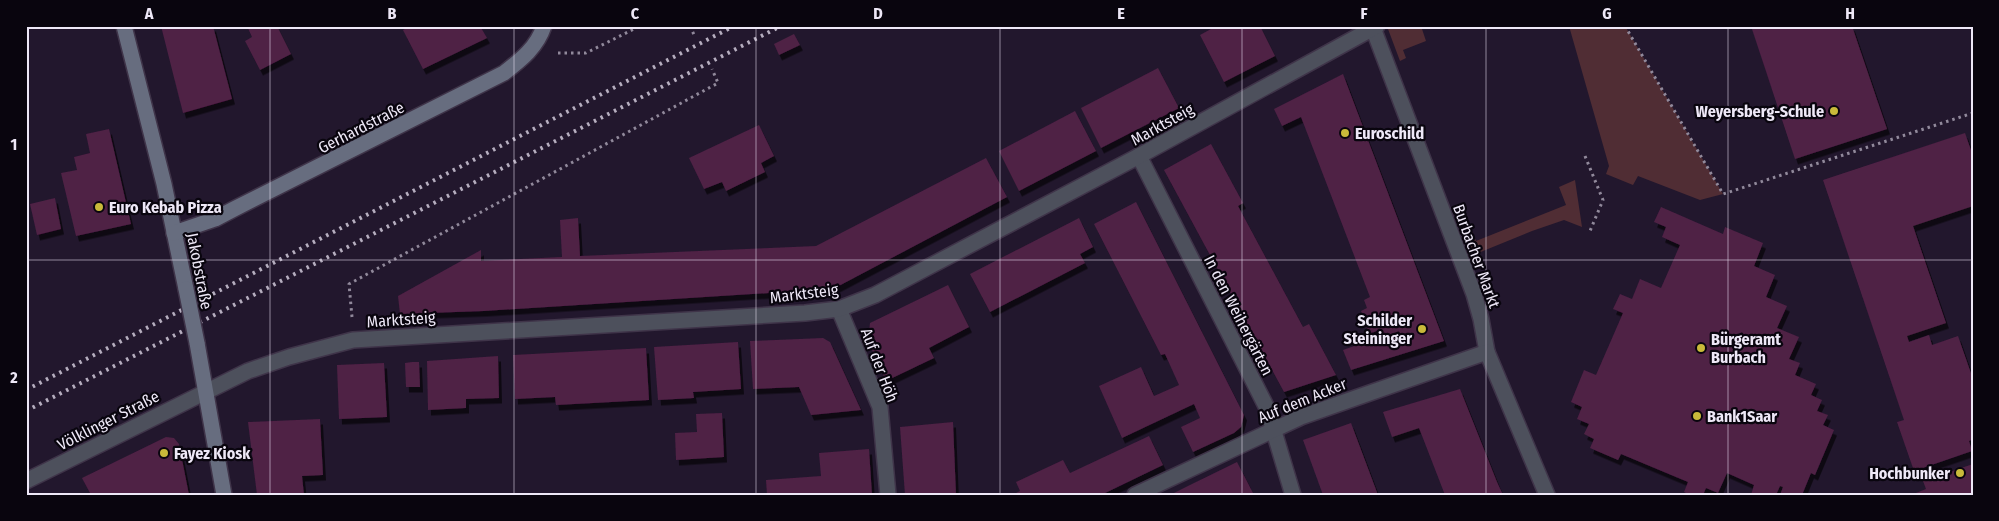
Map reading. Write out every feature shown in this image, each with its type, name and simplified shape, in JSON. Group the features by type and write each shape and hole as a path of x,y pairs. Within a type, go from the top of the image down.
{"street":[{"name":"Jakobstraße","path":"124,26 174,232 206,392 224,495"},
{"name":"Marktsteig","path":"206,392 248,371 272,362 353,340 805,313 839,309 875,295 1139,156 1375,27"},
{"name":"Burbacher Markt","path":"1375,27 1474,294 1481,319 1486,352 1547,495"},
{"name":"Gerhardstraße","path":"174,232 228,212 504,73 524,57 542,33"},
{"name":"In den Weihergärten","path":"1139,156 1267,408 1293,495"},
{"name":"Auf der Höh","path":"839,309 880,407 888,495"},
{"name":"Auf dem Acker","path":"1135,495 1301,417 1486,352"},
{"name":"Völklinger Straße","path":"26,481 206,392"}],"path":[{"path":"542,33 556,53 586,53 640,26"},
{"path":"690,26 695,37"},
{"path":"1625,26 1723,194 1940,125 1973,112"},
{"path":"353,340 349,284 718,83 712,69"},
{"path":"1585,156 1603,200 1590,231"}],"shaded area":[{"path":"1393,26 1421,26 1426,41 1403,50 1406,58 1400,61 1388,29"},
{"path":"1569,26 1625,26 1723,194 1700,200 1638,176 1633,185 1606,174 1609,166"},
{"path":"1575,180 1582,227 1564,220 1461,260 1457,249 1469,243 1458,217 1465,214 1476,241 1566,205 1559,187"}],"building":[{"path":"161,26 213,26 232,99 183,113"},
{"path":"247,26 277,26 291,54 260,70 245,41 252,37"},
{"path":"410,26 480,26 487,38 423,69 403,30"},
{"path":"1210,26 1260,26 1275,56 1224,82 1200,35 1211,29"},
{"path":"1751,26 1852,26 1887,129 1795,159"},
{"path":"794,34 800,45 779,55 774,44"},
{"path":"1158,68 1179,108 1101,148 1081,108"},
{"path":"1343,74 1444,341 1351,370 1343,350 1382,336 1379,330 1369,334 1361,311 1367,308 1364,300 1370,297 1301,117 1282,126 1274,109"},
{"path":"1075,111 1096,151 1019,191 999,151"},
{"path":"759,125 774,156 761,163 765,172 726,191 722,182 704,189 689,158"},
{"path":"109,129 131,224 76,236 61,173 77,170 74,157 90,153 86,134"},
{"path":"1965,133 1973,156 1973,206 1913,226 1946,323 1907,336 1909,342 1929,335 1932,345 1958,336 1973,379 1973,439 1969,441 1972,451 1914,471 1897,422 1904,420 1823,180"},
{"path":"1211,144 1243,203 1238,206 1303,327 1309,324 1336,375 1284,392 1164,170"},
{"path":"986,158 1007,197 833,289 484,311 400,314 398,296 481,250 481,261 562,257 560,220 578,218 580,256 816,246"},
{"path":"55,198 61,229 37,235 30,204"},
{"path":"1136,202 1244,415 1241,427 1234,433 1193,452 1181,427 1200,418 1194,404 1122,438 1099,386 1141,367 1154,396 1179,385 1165,354 1161,355 1094,224"},
{"name":"Bürgeramt Burbach","path":"1661,207 1723,234 1725,227 1763,243 1754,266 1775,275 1766,297 1787,306 1777,328 1799,337 1789,359 1800,363 1795,375 1816,384 1811,395 1822,400 1817,411 1828,415 1823,425 1834,430 1815,475 1811,473 1802,495 1780,495 1783,487 1780,486 1776,495 1751,495 1754,485 1727,473 1718,493 1706,488 1703,495 1690,495 1684,492 1688,482 1621,454 1618,460 1590,448 1594,439 1584,434 1589,424 1577,419 1582,407 1571,402 1584,370 1596,375 1623,313 1613,309 1620,294 1632,299 1640,279 1661,288 1680,245 1662,237 1666,227 1654,222"},
{"path":"1079,218 1093,247 1080,254 1085,263 990,312 970,274"},
{"path":"948,285 969,327 929,348 934,358 886,381 868,341 870,323"},
{"path":"823,338 830,342 861,410 811,415 799,387 753,389 750,341"},
{"path":"738,342 741,389 693,392 694,398 658,400 654,347"},
{"path":"646,348 649,400 556,405 555,397 515,399 513,355"},
{"path":"498,356 499,398 466,399 466,408 428,410 427,361"},
{"path":"419,362 420,387 406,387 405,363"},
{"path":"384,363 387,417 339,419 337,365"},
{"path":"1460,389 1503,495 1445,495 1419,428 1392,437 1383,412"},
{"path":"722,413 724,457 676,460 675,433 697,432 696,414"},
{"path":"320,419 323,475 302,476 304,495 257,495 248,422"},
{"path":"953,422 956,495 905,495 900,427"},
{"path":"1351,423 1378,495 1323,495 1303,440"},
{"path":"1149,436 1163,465 1101,495 1012,495 1020,491 1016,482 1063,460 1070,473"},
{"path":"166,437 174,438 179,444 189,495 91,495 82,478"},
{"path":"869,449 872,495 767,495 766,480 821,476 819,453"},
{"path":"1237,462 1254,495 1170,495 1190,485"},
{"name":"Hochbunker","path":"1973,464 1973,495 1911,495 1926,489 1923,481"}],"railway":[{"path":"26,390 734,26"},
{"path":"26,411 781,26"}],"place":[{"name":"Weyersberg-Schule","path":"1834,111"},
{"name":"Euroschild","path":"1345,133"},
{"name":"Euro Kebab Pizza","path":"99,207"},
{"name":"Schilder Steininger","path":"1422,329"},
{"name":"Bürgeramt Burbach","path":"1701,348"},
{"name":"Bank1Saar","path":"1697,416"},
{"name":"Fayez Kiosk","path":"164,453"},
{"name":"Hochbunker","path":"1960,473"}]}
